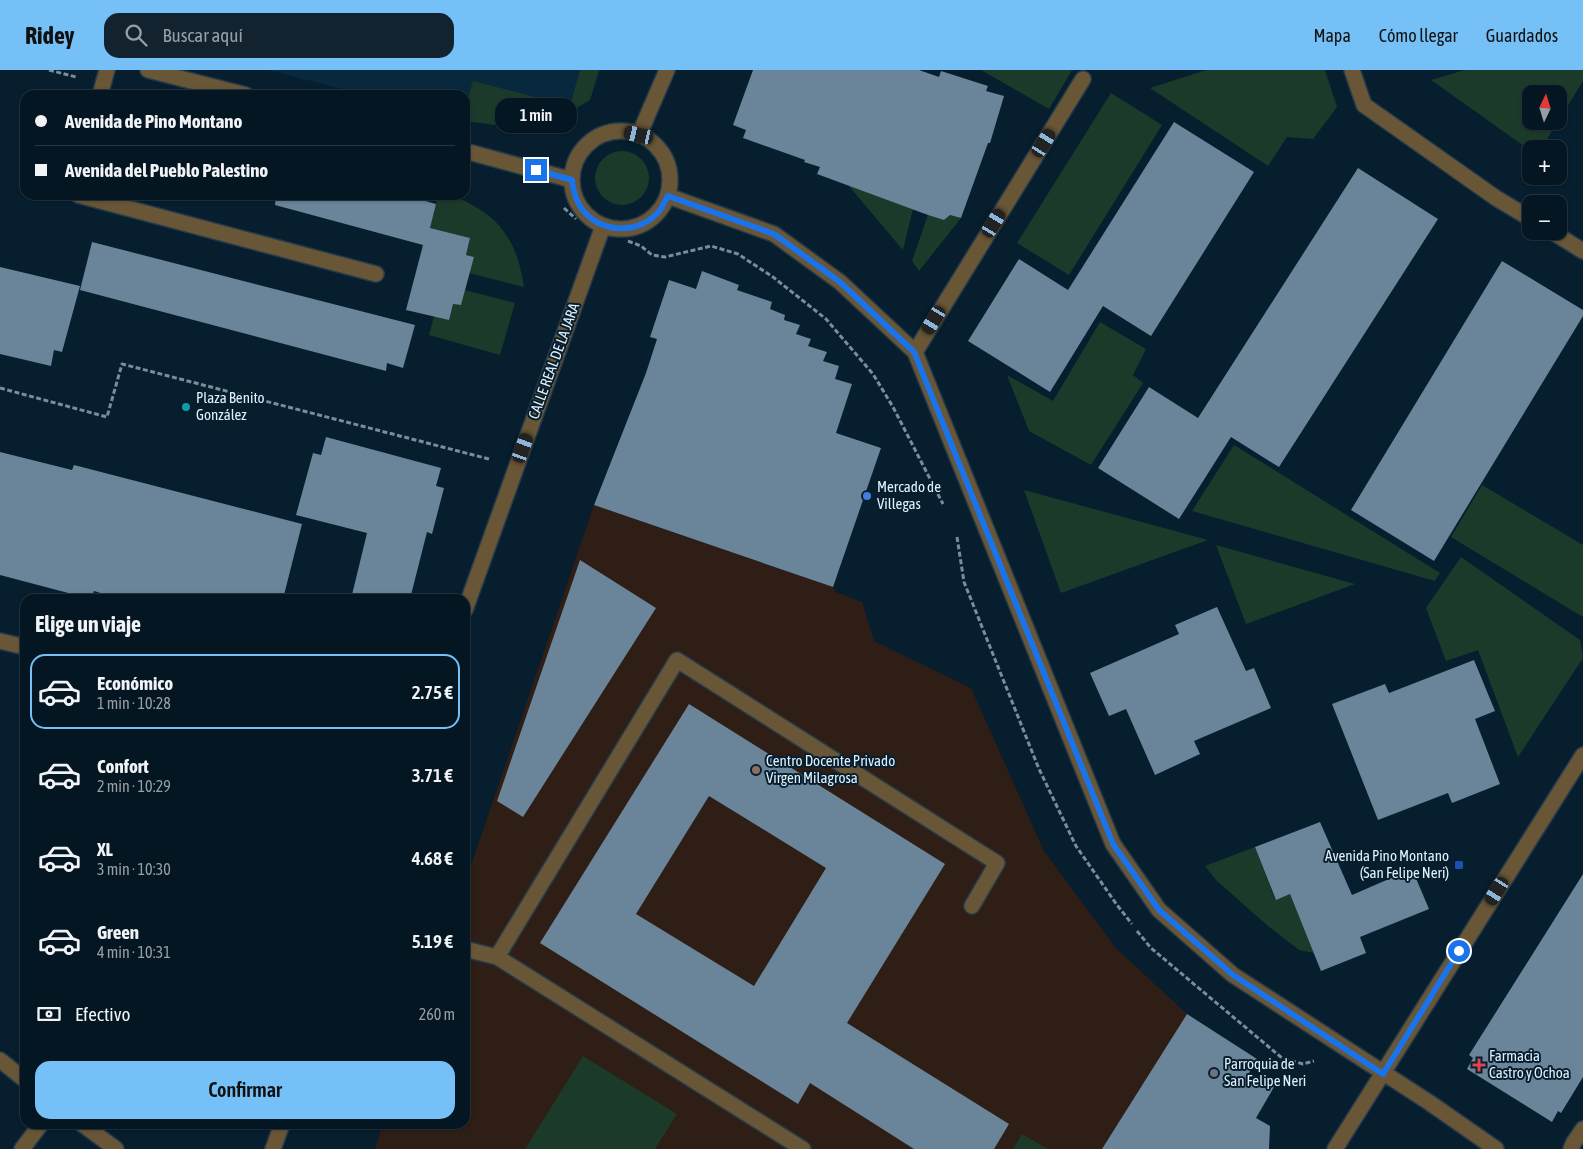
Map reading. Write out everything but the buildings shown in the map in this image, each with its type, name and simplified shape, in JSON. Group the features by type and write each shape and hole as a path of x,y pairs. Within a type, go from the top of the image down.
{"street":[{"path":"101,90 107,70"},
{"path":"148,70 226,90"},
{"path":"639,135 667,70"},
{"path":"1352,70 1364,105 1496,198 1522,214"},
{"path":"914,352 1083,79"},
{"path":"623,131 639,135 654,145 666,159 670,178 668,196 660,210 648,220 634,227 602,228 580,206 574,193 572,180 575,164 582,151 593,140 608,133 623,131"},
{"path":"470,153 572,180"},
{"path":"668,196 774,234 840,282 914,352 1113,844 1159,910 1233,975 1430,1103 1496,1149"},
{"path":"97,200 376,274"},
{"name":"CALLE REAL DE LA JARA","path":"470,596 602,228"},
{"path":"1565,240 1583,251"},
{"path":"0,641 20,646"},
{"path":"496,958 677,660 997,863 972,906"},
{"path":"1335,1149 1583,754"},
{"path":"470,950 496,958 804,1149"},
{"path":"0,1060 20,1076"},
{"path":"22,1149 37,1129"},
{"path":"89,1129 116,1149"},
{"path":"272,1149 280,1129"},
{"path":"1572,1149 1574,1142 1583,1129"}],"path":[{"path":"559,204 579,221 602,228 641,246 652,255 665,257 712,246 738,254 806,302 826,319 873,374 893,407 946,510"},
{"path":"0,388 107,417 122,364 516,466"},
{"path":"957,534 964,582 1039,769 1076,846 1117,905 1151,948 1282,1058 1303,1064 1316,1060"}],"shaded area":[{"path":"268,70 600,70 590,100 560,118 519,128 470,122 470,90 346,90"},
{"name":"Centro Docente Privado Virgen Milagrosa","path":"594,505 833,587 836,592 862,602 874,641 971,688 1044,851 1115,947 1187,1014 1102,1149 375,1149 381,1129 470,1129 470,868"}],"green space":[{"path":"580,70 599,70 590,100 560,118 519,128 470,122 470,92 473,81 570,106"},
{"path":"981,70 1072,70 1049,109"},
{"path":"1206,70 1325,70 1337,107 1313,139 1287,137 1268,166 1150,88"},
{"path":"1465,70 1583,70 1583,81 1568,105 1568,85 1522,85 1522,130 1553,130 1546,140 1522,140 1522,145 1431,80"},
{"path":"1111,93 1162,125 1069,275 1017,243"},
{"path":"617,151 627,151 637,155 645,163 649,178 645,193 637,201 627,205 617,205 607,201 599,193 595,183 595,173 599,163 607,155"},
{"path":"848,185 913,209 903,250"},
{"path":"437,200 462,200 485,213 503,230 509,240 519,262 524,287 469,273 474,257 466,255 470,238 430,228"},
{"path":"928,215 944,220 950,215 961,218 919,271 912,261"},
{"path":"465,290 515,303 500,355 429,335 434,316 453,304 461,305"},
{"path":"1100,322 1146,349 1133,375 1143,383 1091,465 1029,431 1007,375 1053,401"},
{"path":"1234,445 1440,573 1435,581 1192,511"},
{"path":"1482,485 1583,545 1583,617 1451,537"},
{"path":"1024,490 1208,540 1061,593"},
{"path":"1216,545 1355,584 1246,624"},
{"path":"1461,557 1580,640 1583,658 1518,757 1478,650 1446,661 1426,608"},
{"path":"1255,847 1275,899 1290,894 1314,953 1299,950 1268,926 1216,880 1205,866"},
{"path":"583,1056 677,1114 655,1149 525,1149"},
{"path":"1022,1134 1048,1149 1013,1149"}],"place":[{"name":"Plaza Benito González","path":"186,407"},
{"name":"Mercado de Villegas","path":"867,496"},
{"name":"Centro Docente Privado Virgen Milagrosa","path":"756,770"},
{"name":"Avenida Pino Montano (San Felipe Neri)","path":"1459,865"},
{"name":"Farmacia Castro y Ochoa","path":"1479,1065"},
{"name":"Parroquia de San Felipe Neri","path":"1214,1073"}],"route":[{"path":"536,170 572,180 574,193 580,206 588,216 603,226 618,229 634,227 648,220 660,210 668,196 774,234 840,282 914,352 1113,844 1159,910 1233,975 1383,1074 1459,951"}]}
